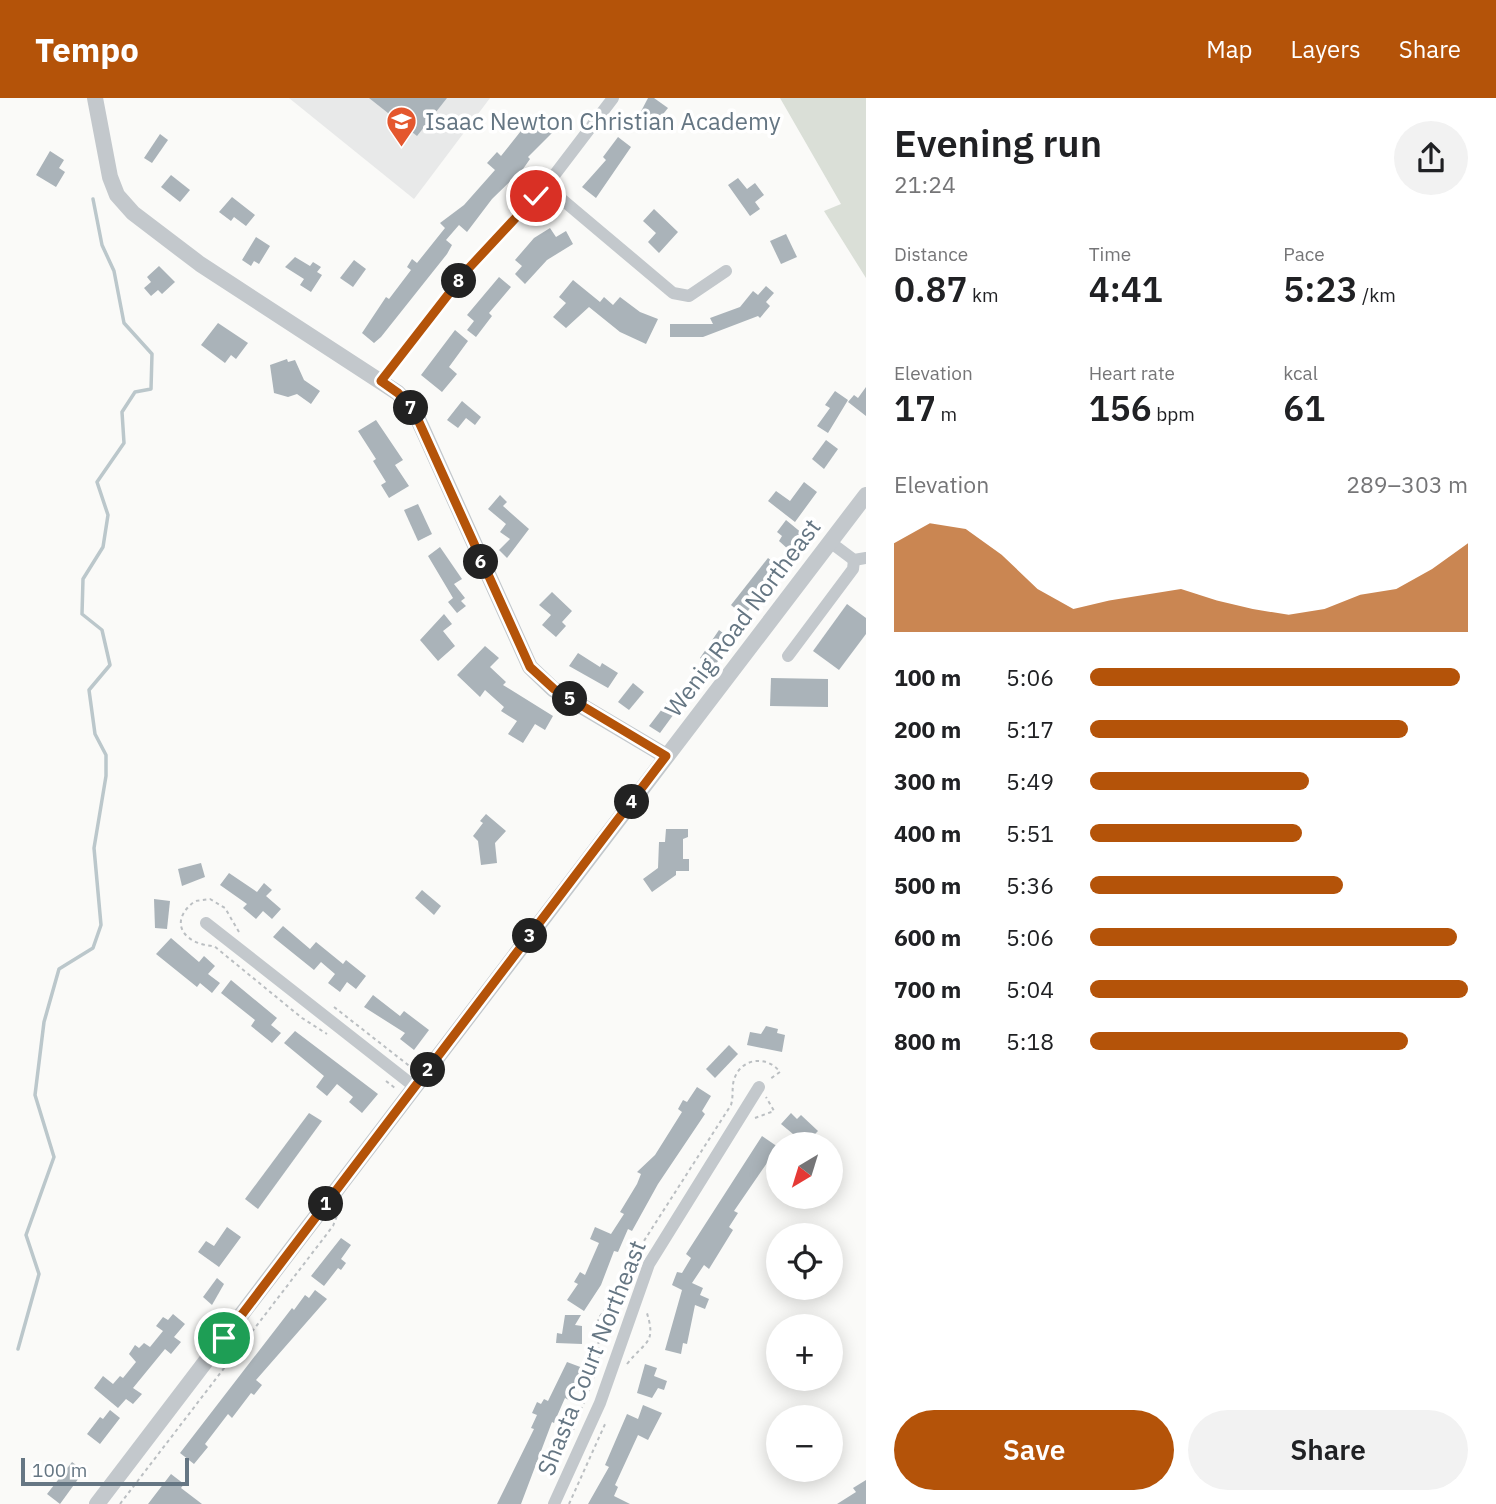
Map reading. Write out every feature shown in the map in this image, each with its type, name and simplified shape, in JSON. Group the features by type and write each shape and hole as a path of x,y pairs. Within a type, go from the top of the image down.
{"street":[{"path":"96,98 110,177 117,195 133,213 200,264 398,393 414,411 530,667 554,689 666,756"},
{"path":"381,381 468,269 546,186 612,98"},
{"path":"546,186 673,293 690,296 726,271"},
{"name":"Wenig Road Northeast","path":"103,1502 866,495"},
{"path":"788,656 860,559 830,542"},
{"path":"206,923 415,1087"},
{"name":"Shasta Court Northeast","path":"554,1504 600,1403 649,1264 759,1087"}],"path":[{"path":"759,1087 780,1072"},
{"path":"753,1120 774,1111"},
{"path":"120,1504 333,1226 342,1206"},
{"path":"624,1370 650,1338 651,1326 646,1306"},
{"path":"569,1504 608,1415"},
{"path":"123,1500 128,1504"}],"shaded area":[{"name":"Isaac Newton Christian Academy","path":"289,98 490,98 414,199"},
{"path":"780,98 866,98 866,278 824,211 841,204"}],"building":[{"path":"369,98 447,98 417,136"},
{"path":"648,98 654,98 668,108 650,130 637,119"},
{"path":"541,119 554,131 528,157 530,159 523,169 492,199 467,232 459,225 446,240 452,245 447,254 374,343 362,333 386,297 389,299 411,270 407,267 412,259 417,263 445,228 440,223 464,205 495,170 487,163 497,152 501,156 528,122 535,127"},
{"path":"160,134 168,140 152,163 144,158"},
{"path":"618,137 631,147 596,198 582,187 606,160 603,157"},
{"path":"50,151 64,160 59,168 65,172 56,187 36,175"},
{"path":"171,175 190,190 180,202 161,187"},
{"path":"738,178 747,189 755,183 764,195 755,202 760,209 750,216 728,185"},
{"path":"232,197 255,215 246,226 234,217 231,221 219,212"},
{"path":"654,209 678,232 659,253 648,242 656,233 643,221"},
{"path":"550,228 556,237 566,231 573,244 547,260 525,284 515,274 522,266 515,260 534,238"},
{"path":"786,234 797,257 781,264 770,241"},
{"path":"256,237 270,246 259,264 254,261 251,266 242,260"},
{"path":"295,257 310,266 313,262 321,267 317,272 322,275 311,292 300,285 304,279 285,267"},
{"path":"354,260 366,269 353,287 340,278"},
{"path":"159,266 175,282 162,294 158,290 151,296 144,288 151,282 147,277"},
{"path":"499,277 511,287 489,313 492,316 476,337 467,330 474,321 467,315"},
{"path":"573,280 600,302 604,297 613,305 620,297 640,312 658,319 646,344 620,332 589,307 566,328 553,317 566,303 559,297"},
{"path":"766,286 774,293 766,302 770,306 760,318 758,316 703,337 670,337 670,324 713,324 710,318 740,307 753,291 758,295"},
{"path":"218,323 248,343 236,359 231,355 225,363 201,345"},
{"path":"455,330 468,341 449,367 457,374 442,392 421,375"},
{"path":"287,359 288,362 295,360 304,380 320,391 311,404 297,394 288,397 274,393 270,365"},
{"path":"866,387 866,416 848,402 854,395 858,398"},
{"path":"835,391 848,400 828,433 817,426 830,408 825,405"},
{"path":"462,401 481,417 475,425 466,418 458,428 447,420"},
{"path":"376,420 403,460 395,465 409,486 389,498 381,485 386,482 373,461 376,459 358,431"},
{"path":"826,440 838,449 824,469 812,459"},
{"path":"804,482 817,492 795,522 768,501 776,491 790,501"},
{"path":"500,495 507,502 503,506 529,529 507,558 499,550 510,539 500,532 506,524 488,509"},
{"path":"418,504 432,534 418,541 404,510"},
{"path":"786,520 803,534 789,550 779,541 782,536 777,532"},
{"path":"440,547 462,579 454,584 465,598 461,601 466,606 457,613 448,602 453,598 428,556"},
{"path":"768,558 781,568 744,616 731,605"},
{"path":"552,592 572,611 562,622 566,626 556,637 542,625 551,615 539,605"},
{"path":"847,604 866,618 866,634 839,670 813,651"},
{"path":"444,614 452,624 443,631 455,646 438,661 420,640"},
{"path":"719,630 727,636 719,648 724,652 714,667 700,658"},
{"path":"485,646 499,658 490,667 506,682 503,685 553,716 545,730 535,724 523,743 508,734 517,721 501,711 504,707 485,690 480,697 457,675"},
{"path":"578,653 600,667 602,663 618,673 608,688 569,666"},
{"path":"771,678 828,679 828,707 770,706"},
{"path":"633,683 644,692 629,710 618,702"},
{"path":"669,700 679,707 660,733 649,726"},
{"path":"486,814 506,831 495,843 497,863 481,865 478,841 473,836"},
{"path":"666,829 688,829 688,837 683,839 683,859 689,859 689,871 676,871 676,875 652,892 643,879 658,868 659,842 665,842"},
{"path":"201,863 205,877 182,886 178,869"},
{"path":"229,873 257,892 264,883 272,890 266,896 281,909 272,919 263,911 256,919 243,908 247,904 220,885"},
{"path":"422,890 441,906 434,915 415,898"},
{"path":"154,899 170,901 167,929 155,928"},
{"path":"283,926 310,949 316,942 343,964 346,960 366,976 356,989 347,982 340,992 328,983 335,974 321,962 314,970 273,937"},
{"path":"171,938 199,962 204,956 215,966 208,974 220,983 212,993 200,983 197,987 156,954"},
{"path":"231,980 277,1018 271,1025 281,1033 272,1043 251,1026 255,1020 221,993"},
{"path":"373,995 400,1016 404,1011 429,1030 414,1050 400,1039 405,1033 364,1007"},
{"path":"766,1026 778,1029 777,1033 785,1035 782,1052 747,1045 750,1032 761,1034"},
{"path":"295,1031 378,1094 362,1113 349,1102 353,1097 337,1084 327,1096 316,1087 324,1076 284,1043"},
{"path":"729,1045 738,1054 715,1078 706,1069"},
{"path":"697,1087 711,1096 702,1111 705,1114 658,1184 632,1231 628,1229 618,1252 614,1251 601,1285 584,1311 567,1300 578,1284 574,1282 580,1272 585,1275 599,1243 590,1239 595,1227 611,1234 624,1214 620,1212 637,1184 641,1174 637,1172 655,1155 682,1112 678,1109 683,1100 687,1102"},
{"path":"309,1113 322,1121 258,1209 245,1199"},
{"path":"791,1113 797,1119 801,1115 818,1131 791,1132 781,1124"},
{"path":"762,1136 766,1139 766,1164 734,1211 738,1213 729,1227 733,1230 709,1269 704,1265 692,1283 703,1288 700,1295 709,1299 705,1309 695,1305 687,1344 683,1343 681,1354 665,1350 682,1290 672,1285 677,1272 682,1273 691,1258 686,1254"},
{"path":"227,1227 241,1237 219,1267 198,1252 206,1241 214,1246"},
{"path":"341,1238 351,1245 341,1259 346,1263 341,1270 338,1268 324,1286 311,1276"},
{"path":"217,1278 224,1284 212,1305 203,1297"},
{"path":"315,1290 327,1299 256,1380 262,1385 254,1395 251,1393 232,1418 228,1414 205,1444 208,1447 194,1464 180,1453 292,1308 294,1310 305,1295 309,1298"},
{"path":"173,1314 185,1324 174,1337 181,1342 171,1354 165,1349 133,1388 142,1394 133,1404 126,1399 118,1408 94,1388 103,1376 113,1384 120,1376 123,1378 136,1362 129,1354 135,1345 139,1348 144,1343 150,1347 163,1331 156,1326 163,1317 168,1320"},
{"path":"565,1315 581,1315 575,1325 582,1326 582,1344 556,1343 557,1333 562,1334"},
{"path":"567,1362 583,1368 571,1401 565,1398 554,1423 552,1422 521,1504 497,1504 534,1429 531,1428 537,1415 532,1413 537,1402 541,1404 544,1399 548,1401"},
{"path":"645,1364 657,1368 654,1376 667,1381 664,1390 658,1388 652,1398 637,1393"},
{"path":"643,1405 662,1413 648,1440 638,1435 615,1485 618,1487 614,1496 630,1504 588,1504 609,1467 605,1465 627,1414 638,1419"},
{"path":"110,1410 120,1418 100,1444 87,1434 100,1417 103,1419"},
{"path":"72,1462 84,1471 60,1504 47,1494"},
{"path":"171,1474 184,1484 181,1488 202,1504 148,1504"},
{"path":"866,1480 866,1504 837,1504 856,1492 853,1488"}],"waterway":[{"path":"18,1349 39,1274 26,1235 54,1157 35,1095 44,1022 59,969 93,948 101,925 94,848 106,776 106,755 95,734 89,690 110,665 102,630 82,614 83,579 103,547 108,515 97,482 124,443 122,412 135,392 151,389 152,354 124,323 114,271 102,245 93,199"}],"place":[{"name":"Isaac Newton Christian Academy","path":"402,149"}],"route":[{"path":"224,1338 666,756 554,689 530,667 523,657 414,411 398,393 381,381 468,269 536,196"}]}
